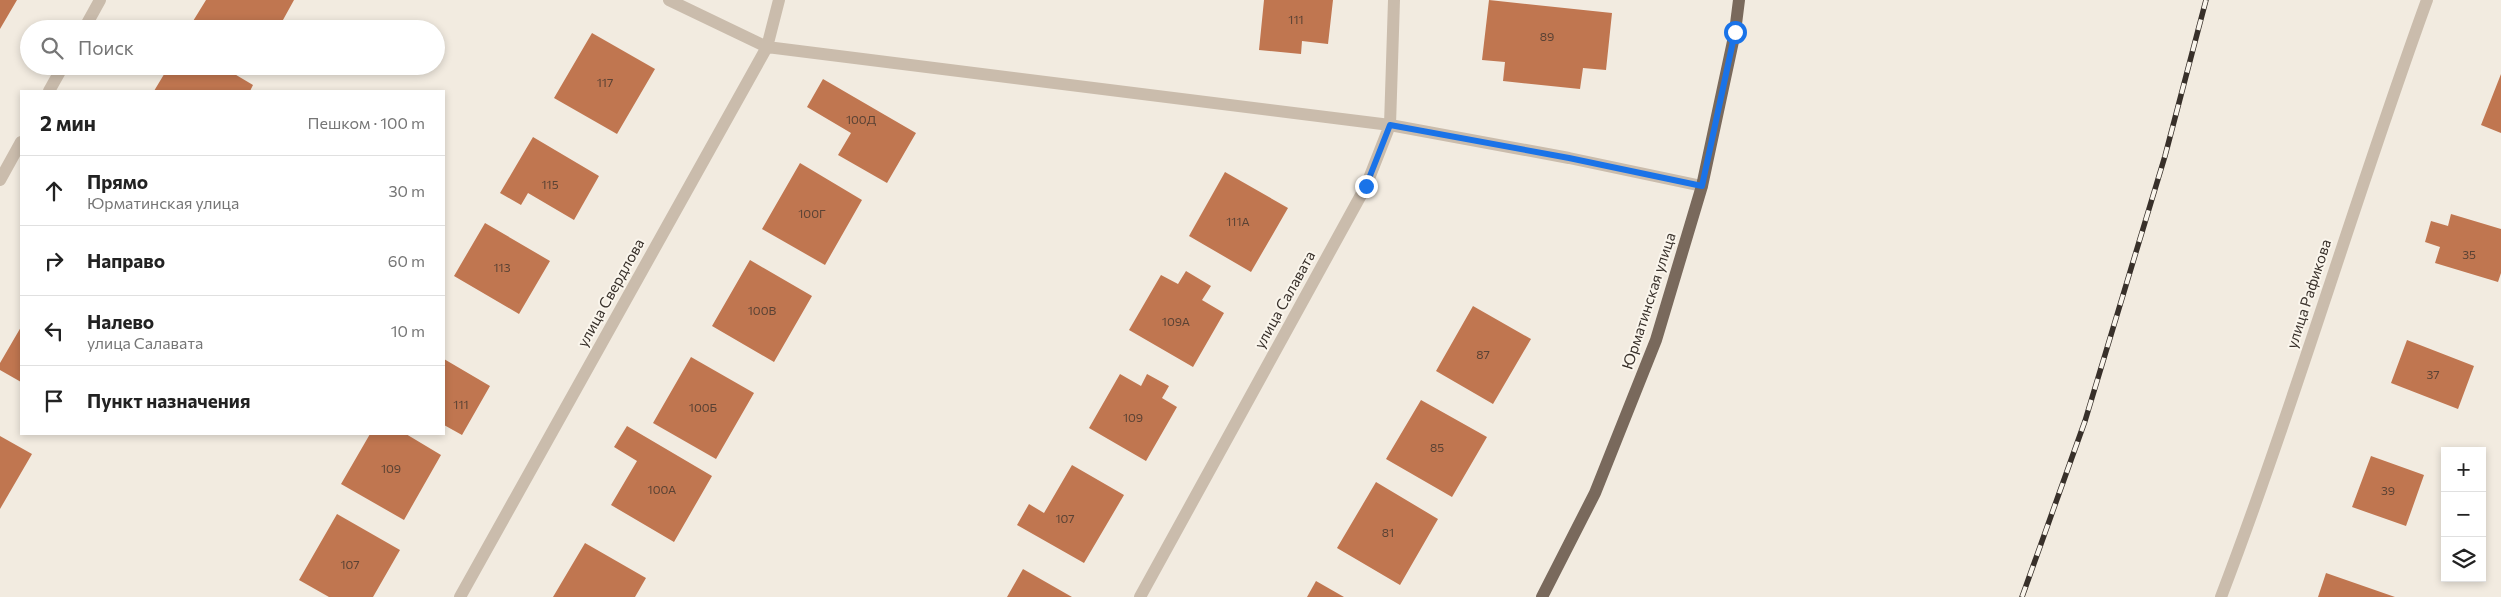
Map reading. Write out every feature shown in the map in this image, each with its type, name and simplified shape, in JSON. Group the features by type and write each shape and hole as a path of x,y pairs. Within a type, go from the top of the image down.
{"main road":[{"name":"Юрматинская улица","path":"1542,597 1596,493 1656,340 1702,186 1735,32 1739,0"}],"street":[{"path":"89,20 100,0"},
{"path":"669,0 767,47 1390,125 1569,158 1702,186"},
{"name":"улица Свердлова","path":"460,597 767,47 779,0"},
{"name":"улица Салавата","path":"1140,597 1366,186 1390,125 1394,0"},
{"name":"улица Рафикова","path":"2221,597 2260,495 2388,108 2428,0"},
{"path":"50,90 58,75"},
{"path":"0,180 20,144"}],"building":[{"path":"0,0 17,0 0,29"},
{"path":"206,0 294,0 283,20 194,20"},
{"path":"1264,0 1333,0 1328,44 1302,41 1301,54 1259,50"},
{"path":"1489,0 1612,13 1606,70 1583,68 1580,89 1503,81 1505,62 1482,60"},
{"path":"592,33 655,69 617,134 554,98"},
{"path":"2501,74 2501,133 2481,125"},
{"path":"164,75 236,75 253,85 250,90 155,90"},
{"path":"823,79 916,133 887,183 838,155 851,133 807,107"},
{"path":"533,137 599,176 574,220 528,193 521,205 500,193"},
{"path":"800,163 862,200 825,265 762,229"},
{"path":"1225,172 1288,208 1251,272 1189,236"},
{"path":"2451,214 2501,229 2501,273 2498,282 2435,263 2440,247 2425,242 2431,221 2448,226"},
{"path":"485,223 550,261 519,314 454,276"},
{"path":"750,260 812,296 774,362 712,326"},
{"path":"1186,271 1211,286 1202,300 1224,313 1193,367 1129,330 1161,275 1178,284"},
{"path":"1473,306 1531,339 1493,404 1436,371"},
{"path":"20,329 20,381 0,370 0,363"},
{"path":"2407,340 2474,366 2458,409 2391,383"},
{"path":"691,357 754,393 716,459 653,423"},
{"path":"445,360 490,386 462,435 445,426"},
{"path":"1120,374 1141,386 1147,374 1169,386 1162,398 1177,407 1146,461 1089,428"},
{"path":"1421,400 1487,437 1452,497 1386,459"},
{"path":"627,426 712,476 674,542 611,505 637,461 614,447"},
{"path":"369,435 408,435 441,455 404,520 341,484"},
{"path":"0,436 32,454 0,509"},
{"path":"2371,456 2424,475 2406,526 2352,507"},
{"path":"1072,465 1124,495 1084,563 1017,525 1029,504 1044,513"},
{"path":"1376,482 1438,519 1400,585 1337,548"},
{"path":"337,514 400,550 373,597 329,597 299,580"},
{"path":"585,543 646,578 635,597 553,597"},
{"path":"1023,569 1072,597 1007,597"},
{"path":"2326,573 2395,597 2318,597"},
{"path":"1316,581 1344,597 1307,597"}],"railway":[{"path":"2022,597 2085,421 2165,156 2206,0"}],"route":[{"path":"1366,186 1390,125 1569,158 1702,186 1735,32"}]}
